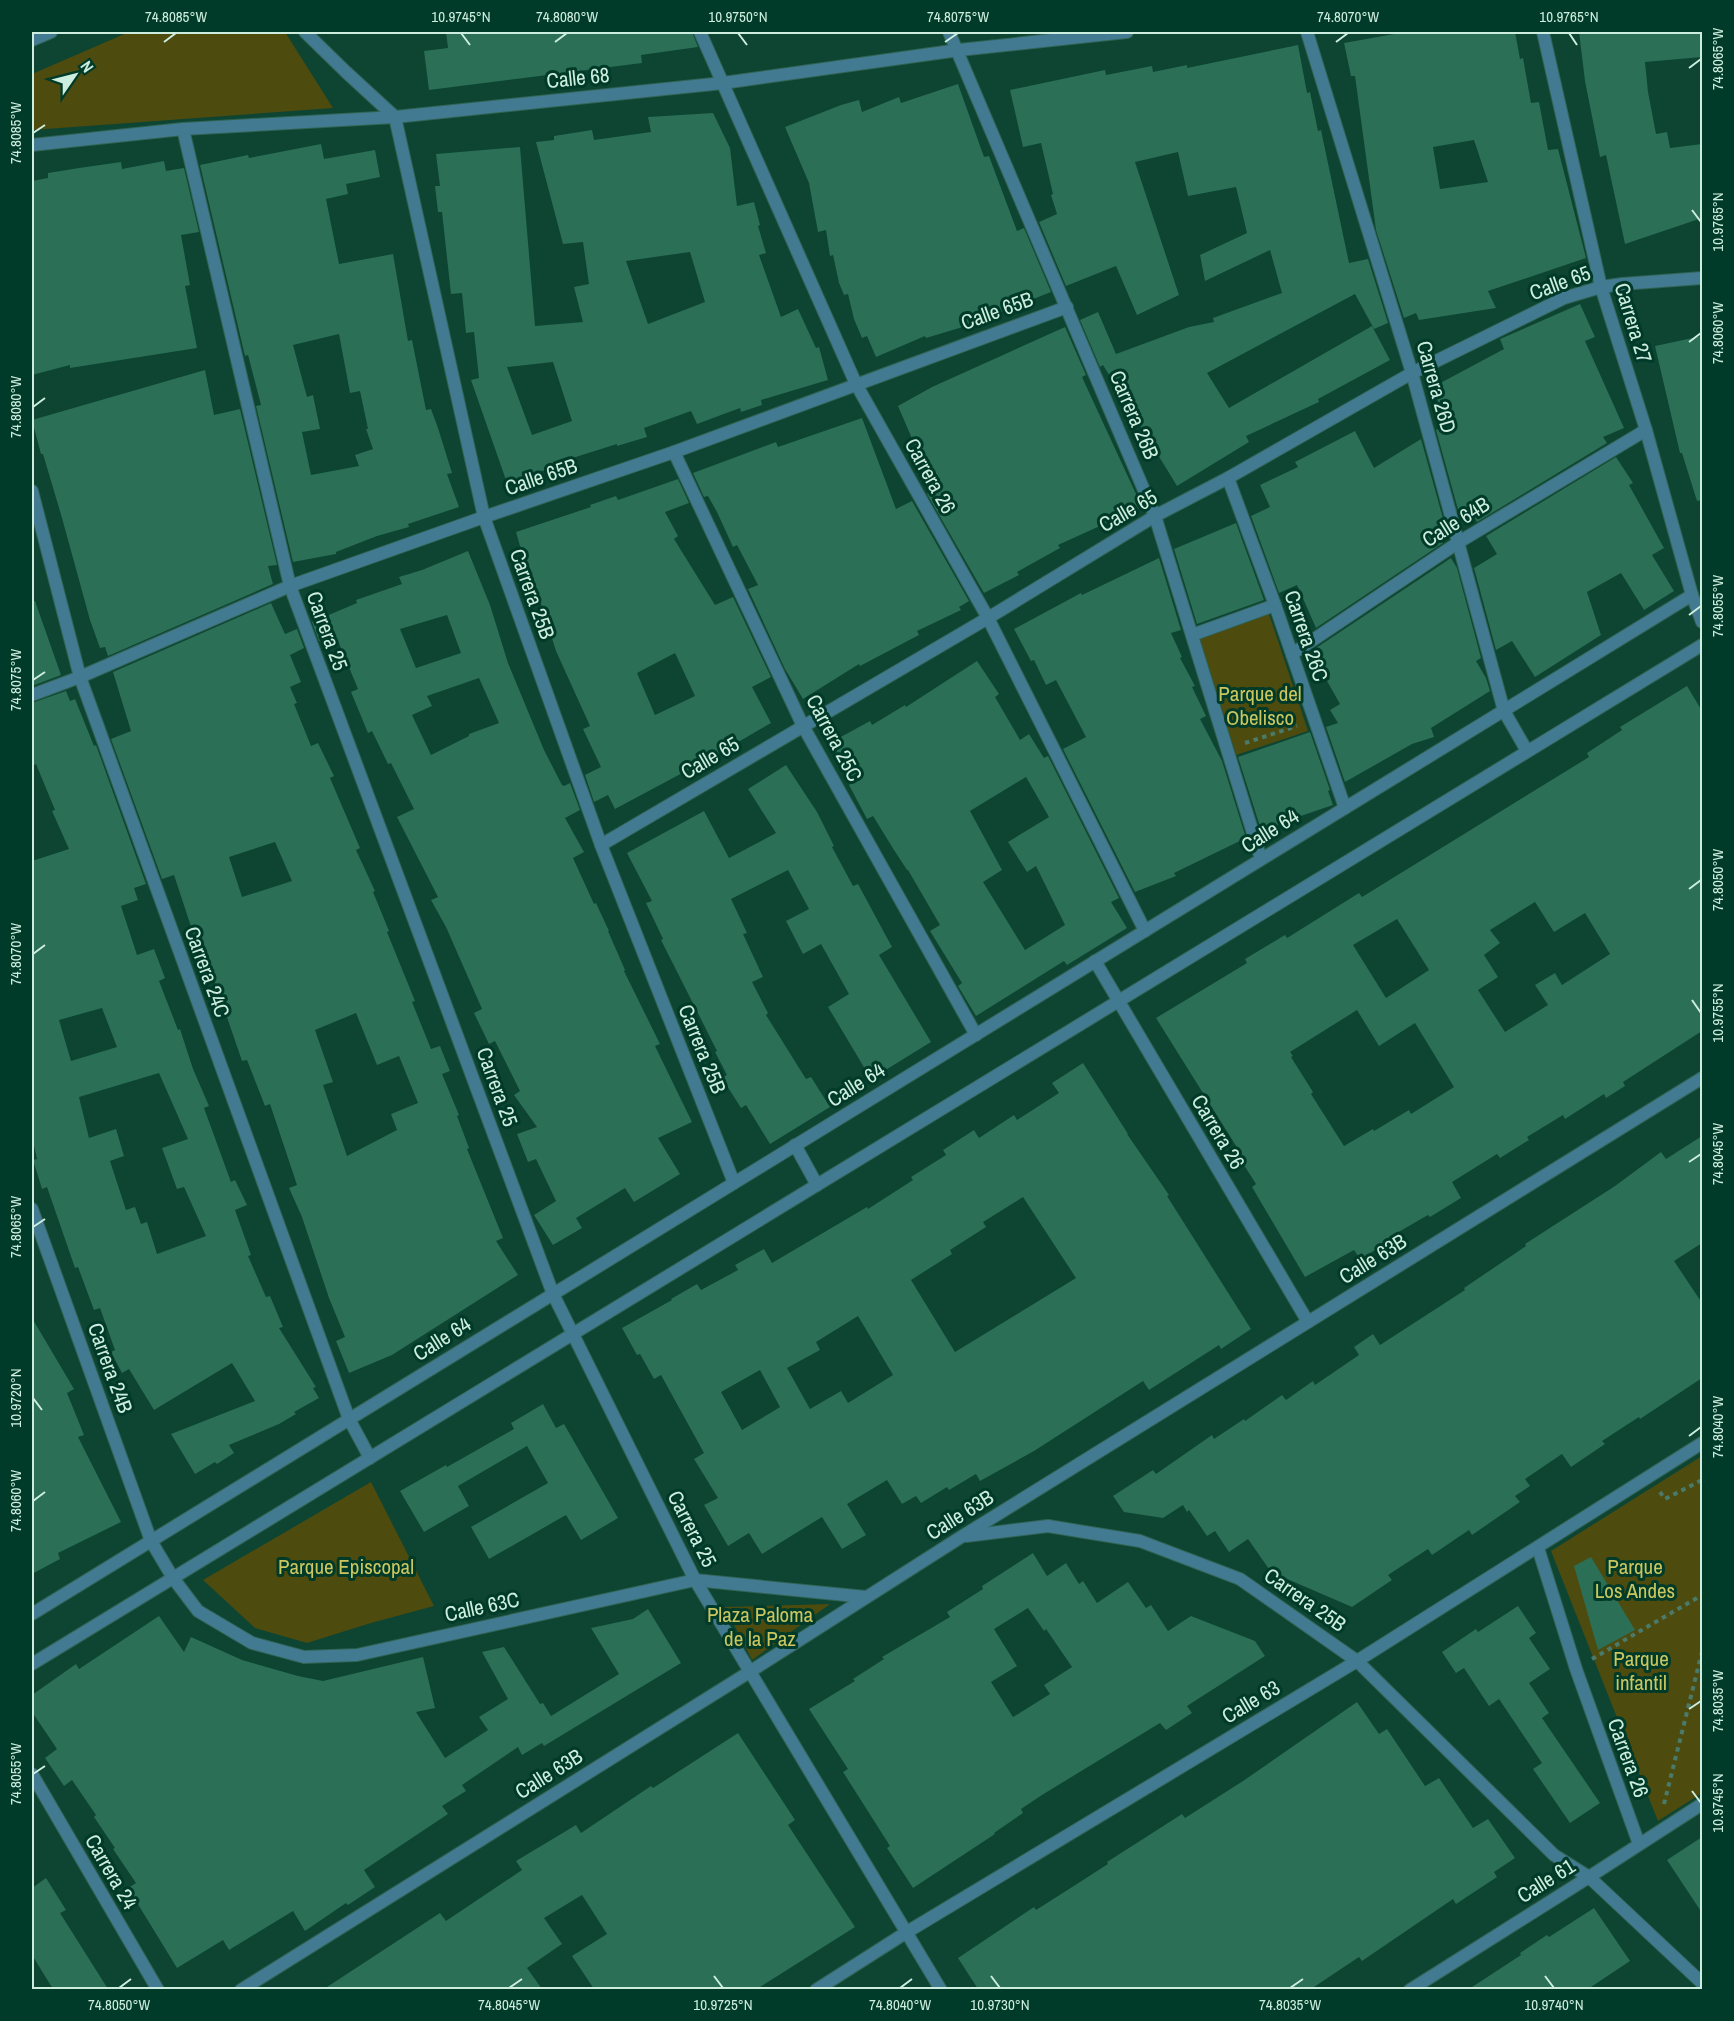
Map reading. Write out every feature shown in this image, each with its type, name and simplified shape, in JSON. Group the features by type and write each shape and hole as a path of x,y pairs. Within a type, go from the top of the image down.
{"street":[{"path":"32,39 51,32"},
{"path":"305,32 395,117"},
{"name":"Carrera 26","path":"700,32 856,384 988,618 1145,930"},
{"name":"Carrera 26B","path":"949,32 1155,516 1261,859"},
{"name":"Calle 68","path":"32,145 183,129 395,117 723,83 958,50 1127,32"},
{"name":"Carrera 26D","path":"1306,32 1412,373 1504,711 1527,751"},
{"name":"Carrera 27","path":"1543,32 1601,287 1697,596 1702,622"},
{"name":"Carrera 25B","path":"395,117 484,517 601,845 734,1183"},
{"name":"Carrera 25","path":"183,129 290,586 553,1294 695,1580 941,1989"},
{"name":"Calle 65","path":"601,845 988,618 1155,516 1228,478 1412,373 1564,298 1601,287 1702,278"},
{"name":"Calle 65B","path":"32,695 80,677 290,586 674,452 1067,307"},
{"name":"Calle 64B","path":"1292,654 1459,542 1646,430"},
{"name":"Carrera 25C","path":"674,452 803,726 976,1035"},
{"name":"Carrera 26C","path":"1228,478 1275,605 1345,808"},
{"name":"Carrera 24C","path":"32,491 80,677 349,1419 370,1458"},
{"name":"Calle 64","path":"32,1614 1261,859 1697,596"},
{"path":"1192,635 1275,605"},
{"path":"32,1664 1702,645"},
{"name":"Carrera 26","path":"1095,961 1308,1322"},
{"name":"Calle 63B","path":"241,1989 961,1537 1702,1078"},
{"path":"795,1146 817,1185"},
{"name":"Carrera 24B","path":"32,1209 151,1541"},
{"name":"Calle 63","path":"816,1989 1357,1661 1702,1443"},
{"name":"Carrera 25B","path":"961,1537 1048,1526 1140,1541 1240,1579 1357,1661 1554,1855 1589,1877"},
{"name":"Calle 63C","path":"151,1541 173,1578 198,1611 252,1643 304,1657 357,1654 695,1580 866,1597"},
{"name":"Carrera 26","path":"1538,1548 1576,1669 1639,1844"},
{"name":"Carrera 24","path":"32,1774 158,1989"},
{"name":"Calle 61","path":"1410,1989 1702,1804"},
{"path":"1589,1877 1702,1983"}],"path":[{"path":"1227,749 1315,720"},
{"path":"1665,1499 1702,1480"},
{"path":"1576,1669 1702,1594"},
{"path":"1663,1808 1702,1652"}],"green space":[{"path":"129,32 285,32 333,108 32,130 32,74"},
{"name":"Parque del Obelisco","path":"1269,614 1308,731 1236,755 1200,639"},
{"name":"Parque Los Andes","path":"1702,1456 1702,1793 1658,1821 1551,1551"},
{"name":"Parque Episcopal","path":"371,1482 434,1606 307,1643 255,1628 203,1580"},
{"name":"Plaza Paloma de la Paz","path":"830,1604 752,1660 725,1607"}],"building":[{"path":"446,32 692,32 698,47 641,55 642,63 429,90 424,51 448,48"},
{"path":"1405,32 1515,32 1520,59 1523,58 1531,103 1539,102 1548,150 1558,149 1586,258 1488,291 1496,308 1419,320 1416,313 1404,318 1376,230 1355,76 1351,76 1344,43","holes":["1474,140 1488,182 1440,189 1433,147"]},
{"path":"1579,32 1702,32 1702,57 1645,62 1656,134 1667,132 1670,148 1702,144 1702,218 1625,244 1606,155 1600,157 1585,81"},
{"path":"1298,45 1307,93 1310,92 1318,131 1321,130 1349,263 1368,259 1388,323 1374,329 1355,294 1207,373 1229,408 1372,326 1390,360 1318,399 1319,402 1246,436 1249,442 1177,486 1103,365 1100,367 1080,320 1098,312 1116,354 1189,327 1214,322 1213,318 1282,293 1270,250 1205,281 1200,255 1247,233 1236,187 1188,196 1178,152 1135,162 1179,295 1137,315 1116,266 1066,286 1039,222 1057,214 1041,143 1023,147 1010,90 1105,70 1106,75 1152,66 1153,72 1187,65 1187,68"},
{"path":"958,84 984,157 989,156 1017,231 1024,228 1051,292 966,326 926,338 925,336 876,357 867,336 862,338 854,319 848,294 844,295 839,283 833,255 830,256 826,230 818,232 809,183 785,127 859,100 862,112 899,97 901,103"},
{"path":"713,113 730,148 737,206 754,202 766,253 759,255 781,317 798,309 816,348 819,347 828,380 761,400 762,405 741,412 740,408 697,424 691,411 644,428 647,437 544,467 545,470 507,483 471,380 479,378 474,332 466,333 462,293 451,294 442,212 438,212 435,186 440,186 436,154 520,147 535,326 583,322 574,287 589,284 583,242 563,244 536,142 554,140 554,136 592,130 594,140 651,132 648,117","holes":["690,252 705,302 648,324 626,261","553,362 572,421 532,435 507,367"]},
{"path":"321,144 324,159 375,150 380,177 346,184 348,194 326,199 339,264 393,254 408,341 412,340 426,410 431,409 438,428 452,473 447,474 459,507 408,524 409,527 377,536 336,552 336,554 293,562 256,406 261,405 248,355 245,356 200,165 248,155 249,158","holes":["339,334 350,393 360,391 368,429 366,429 373,449 355,455 359,466 311,475 302,432 320,429 313,395 307,397 293,345"]},
{"path":"164,161 166,171 184,168 199,232 181,235 190,285 185,286 197,348 70,368 70,365 32,375 32,181 48,178 48,173 79,168 121,162 122,169"},
{"path":"1580,304 1595,337 1585,341 1624,428 1603,437 1607,443 1477,522 1474,517 1462,524 1436,430 1447,424 1444,417 1446,416 1431,388 1504,349 1500,339"},
{"path":"1065,327 1086,375 1082,377 1142,507 1058,545 1060,548 1017,572 1019,575 984,593 927,494 934,490 898,406 932,387"},
{"path":"1702,336 1702,500 1697,501 1682,453 1680,453 1655,346"},
{"path":"205,370 214,415 240,409 277,565 268,566 273,584 108,656 105,647 100,648 90,620 32,420"},
{"path":"862,418 896,509 912,501 969,601 959,607 961,610 917,631 919,635 860,666 859,664 803,699 785,669 748,589 758,585 737,545 733,547 717,512 708,496 704,497 693,473 776,442 778,447"},
{"path":"1355,431 1374,468 1421,439 1447,533 1439,537 1443,543 1316,628 1297,585 1279,593 1251,516 1270,507 1260,485 1298,467 1295,462"},
{"path":"1616,457 1633,483 1629,485 1664,548 1652,555 1674,591 1644,610 1621,573 1587,592 1601,635 1535,677 1512,641 1496,650 1474,568 1497,554 1486,536"},
{"path":"678,479 689,503 665,512 678,536 674,539 715,605 733,597 771,677 752,687 771,723 615,809 608,795 594,802 585,775 601,767 583,729 590,726 556,651 516,532 591,507 590,505 616,496 618,500","holes":["675,653 695,696 655,715 637,673"]},
{"path":"1236,523 1264,600 1197,624 1174,549"},
{"path":"468,551 490,605 508,663 544,750 562,785 570,783 580,810 565,818 584,852 573,858 660,1044 655,1046 692,1122 658,1138 680,1174 634,1202 625,1188 576,1218 582,1228 553,1245 534,1215 556,1201 536,1159 528,1162 517,1134 537,1127 514,1095 520,1091 495,1041 489,1044 474,1013 482,1009 446,927 431,900 438,897 397,817 414,809 372,731 368,733 351,692 358,689 338,641 330,644 327,638 319,641 312,622 357,603 356,600 402,584 399,577","holes":["447,615 461,653 416,668 400,629","479,678 499,723 469,734 431,755 412,715 432,706 427,696"]},
{"path":"1159,558 1181,630 1171,633 1206,716 1200,719 1222,761 1246,838 1174,873 1176,876 1135,892 1063,749 1086,737 1056,680 1046,685 1034,660 1031,661 1014,629 1081,593 1082,595"},
{"path":"1451,558 1457,568 1481,658 1476,661 1486,678 1490,691 1431,728 1434,737 1412,744 1345,782 1326,727 1338,723 1330,710 1340,704 1327,681 1330,679 1313,650"},
{"path":"32,601 35,601 61,675 32,686"},
{"path":"271,603 285,634 297,629 304,648 290,655 301,682 290,687 297,703 294,704 311,746 318,743 334,776 330,778 360,848 356,850 375,891 373,892 389,931 387,932 415,1001 412,1002 431,1049 440,1046 450,1071 442,1074 459,1115 457,1116 469,1148 467,1149 503,1238 496,1241 518,1275 392,1355 349,1373 336,1341 345,1337 329,1298 302,1217 289,1188 297,1185 270,1104 265,1106 247,1060 242,1061 205,953 200,954 174,875 162,879 111,739 131,731 113,672","holes":["275,842 292,881 242,897 229,857","356,1013 377,1065 399,1056 418,1103 391,1114 397,1130 347,1156 323,1085 333,1082 315,1030"]},
{"path":"977,661 999,694 995,697 1020,740 1029,734 1044,758 1048,756 1119,898 1111,902 1127,928 1067,965 1064,961 976,1016 958,986 962,983 930,931 940,925 873,816 867,819 849,785 852,783 828,744 870,721 872,725 905,705 906,707","holes":["1026,777 1049,817 1008,842 1027,872 1036,866 1065,925 1025,950 983,882 1002,870 970,811"]},
{"path":"1687,686 1702,711 1702,1031 1623,1082 1625,1086 1606,1098 1604,1094 1565,1119 1563,1115 1527,1137 1529,1140 1500,1158 1497,1154 1452,1182 1461,1198 1390,1237 1392,1240 1360,1259 1354,1250 1305,1277 1252,1187 1256,1184 1235,1151 1238,1149 1156,1018 1247,963 1245,959 1285,935 1287,938 1359,893 1362,897 1589,757 1587,753 1622,730 1620,727","holes":["1535,902 1554,932 1585,913 1610,954 1562,985 1555,973 1535,985 1548,1005 1505,1032 1478,990 1498,977 1484,955 1500,943 1490,930","1397,919 1429,970 1386,998 1353,945","1357,1010 1379,1046 1415,1023 1454,1087 1411,1114 1409,1110 1344,1146 1311,1094 1313,1092 1290,1052"]},
{"path":"66,691 70,701 75,699 94,746 96,745 146,884 134,888 138,900 121,906 137,955 154,949 165,978 159,981 209,1106 204,1108 231,1182 235,1180 247,1205 235,1210 251,1255 248,1256 266,1297 270,1296 283,1327 279,1328 316,1387 313,1388 319,1398 294,1412 296,1414 279,1424 229,1445 234,1453 195,1474 171,1434 255,1401 232,1363 154,1410 129,1369 122,1373 111,1352 115,1350 100,1308 94,1310 78,1267 75,1268 47,1187 42,1189 33,1160 37,1159 32,1137 32,861 69,849 52,811 55,810 36,764 32,766 32,703","holes":["102,1008 117,1047 71,1061 59,1020","159,1073 188,1139 162,1148 177,1189 184,1187 206,1236 157,1254 147,1222 141,1224 135,1207 126,1210 110,1161 124,1156 116,1129 89,1138 79,1097"]},
{"path":"1310,732 1333,805 1292,819 1262,833 1238,757"},
{"path":"786,765 817,812 834,846 832,847 853,886 858,884 892,947 879,955 931,1042 871,1079 828,1007 849,994 821,944 803,954 786,921 809,909 788,870 731,899 747,933 743,934 763,977 752,982 768,1013 766,1015 806,1079 811,1077 830,1107 770,1144 746,1105 741,1108 722,1078 727,1075 715,1052 717,1051 661,940 663,939 646,903 652,901 627,853 704,811 729,858 776,833 748,789"},
{"path":"1083,1063 1127,1134 1169,1195 1167,1196 1251,1329 1221,1349 1219,1345 1149,1390 1143,1381 1034,1451 980,1481 976,1474 949,1490 947,1487 921,1503 916,1496 902,1504 887,1480 847,1504 866,1535 842,1549 822,1517 762,1554 749,1533 728,1546 704,1505 718,1498 694,1459 704,1453 661,1375 654,1379 622,1328 697,1284 701,1290 738,1270 735,1265 764,1249 772,1263 867,1207 868,1209 913,1180 911,1177 946,1155 943,1150 974,1130 979,1138 1014,1115 1017,1120 1059,1093 1052,1083","holes":["1023,1197 1076,1278 955,1352 911,1280 952,1254 950,1250 986,1227 983,1222","858,1316 893,1375 848,1403 841,1391 810,1409 787,1368 820,1350 816,1342","760,1370 780,1407 742,1430 721,1392"]},
{"path":"1702,1136 1702,1243 1674,1261 1702,1303 1702,1378 1602,1441 1605,1444 1571,1467 1562,1454 1525,1479 1530,1486 1515,1496 1520,1502 1472,1535 1469,1530 1432,1555 1428,1549 1388,1575 1392,1580 1352,1607 1271,1572 1248,1539 1229,1552 1215,1531 1207,1536 1183,1505 1163,1518 1124,1512 1113,1496 1153,1470 1156,1474 1212,1435 1214,1439 1244,1419 1245,1421 1282,1395 1286,1400 1313,1381 1315,1385 1359,1355 1354,1347 1373,1334 1380,1345 1465,1290 1464,1288 1526,1246 1525,1244 1615,1186 1661,1152 1666,1159"},
{"path":"32,1318 74,1389 67,1393 84,1435 78,1437 121,1522 58,1553 60,1559 32,1574"},
{"path":"543,1404 556,1428 564,1424 618,1518 581,1540 566,1515 489,1559 471,1527 548,1483 527,1446 458,1486 469,1506 424,1532 400,1491 514,1429 511,1423"},
{"path":"1033,1553 1047,1576 1066,1563 1079,1584 1083,1581 1097,1603 1128,1582 1146,1608 1151,1605 1168,1631 1191,1616 1255,1641 1265,1656 1187,1706 1192,1713 1166,1730 1160,1723 1042,1795 1021,1809 1023,1813 995,1834 913,1888 887,1848 890,1846 843,1772 848,1769 809,1709 855,1681 853,1679 884,1659 882,1657 950,1617 947,1612 983,1589 982,1586","holes":["1028,1608 1044,1631 1046,1629 1072,1667 1044,1685 1050,1694 1013,1717 991,1682 1017,1666 994,1629"]},
{"path":"1591,1557 1635,1630 1598,1650 1574,1566"},
{"path":"1518,1606 1536,1633 1529,1638 1550,1669 1529,1683 1549,1713 1542,1718 1600,1803 1570,1823 1533,1769 1542,1763 1499,1699 1489,1706 1464,1668 1456,1673 1442,1652 1476,1629 1478,1632"},
{"path":"648,1609 681,1663 544,1746 542,1743 522,1755 518,1747 462,1785 466,1791 442,1806 448,1814 364,1870 375,1887 348,1905 346,1903 305,1931 293,1911 229,1950 223,1940 177,1968 128,1888 136,1883 94,1817 96,1815 72,1780 64,1786 45,1758 57,1749 32,1712 32,1695 76,1664 79,1669 159,1616 184,1652 191,1637 242,1660 323,1681 423,1657 435,1708 416,1712 445,1758 488,1730 479,1717 508,1699 482,1652 504,1647 540,1704 543,1703 551,1716 619,1674 591,1628 633,1619"},
{"path":"1357,1702 1379,1734 1387,1729 1425,1786 1439,1778 1473,1828 1488,1819 1515,1858 1494,1872 1497,1877 1456,1904 1453,1899 1362,1961 1359,1957 1311,1989 978,1989 958,1958 1034,1907 1036,1910 1108,1864 1107,1862 1182,1814 1185,1818 1243,1781"},
{"path":"738,1733 795,1820 788,1825 855,1927 757,1989 594,1989 572,1956 607,1934 582,1895 544,1918 562,1944 527,1968 542,1989 324,1989 440,1913 446,1921 522,1870 516,1861 576,1825 581,1833 651,1786 653,1788"},
{"path":"1702,1837 1702,1913 1667,1860"},
{"path":"46,1878 66,1910 60,1913 108,1989 53,1989 32,1955 32,1888"},
{"path":"1594,1908 1630,1961 1588,1989 1469,1989 1547,1935 1549,1937"}],"park label":[{"name":"Parque infantil","path":"1641,1671"}]}
